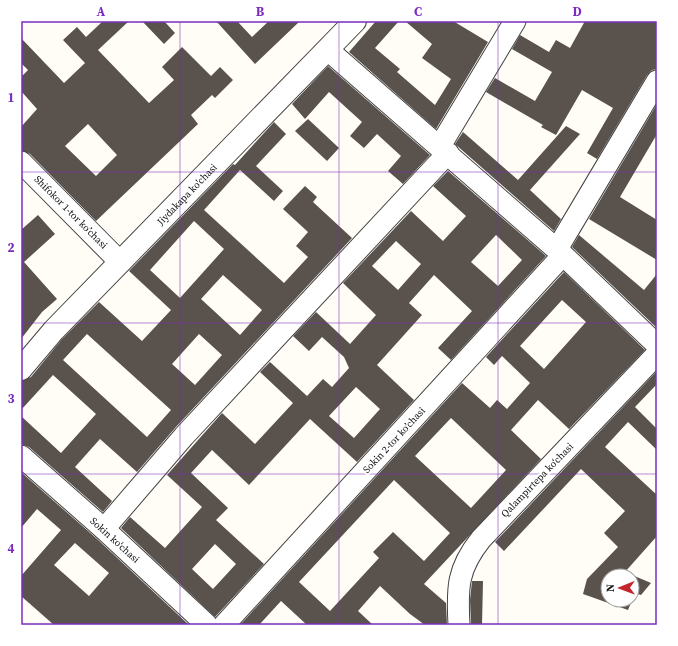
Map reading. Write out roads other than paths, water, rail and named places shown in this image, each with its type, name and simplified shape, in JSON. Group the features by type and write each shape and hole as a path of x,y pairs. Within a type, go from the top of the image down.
{"street":[{"name":"Jiydakapa ko'chasi","path":"21,369 54,330 355,21"},
{"path":"104,530 184,436 444,150 515,21"},
{"path":"328,50 560,252 657,345"},
{"name":"Sokin 2-tor koʼchasi","path":"224,625 560,252 657,81"},
{"name":"Shifokor 1-tor koʼchasi","path":"21,162 120,262"},
{"name":"Qalampirtepa koʻchasi","path":"459,625 458,596 461,572 469,554 480,539 657,354"},
{"name":"Sokin koʻchasi","path":"21,456 207,625"}]}
